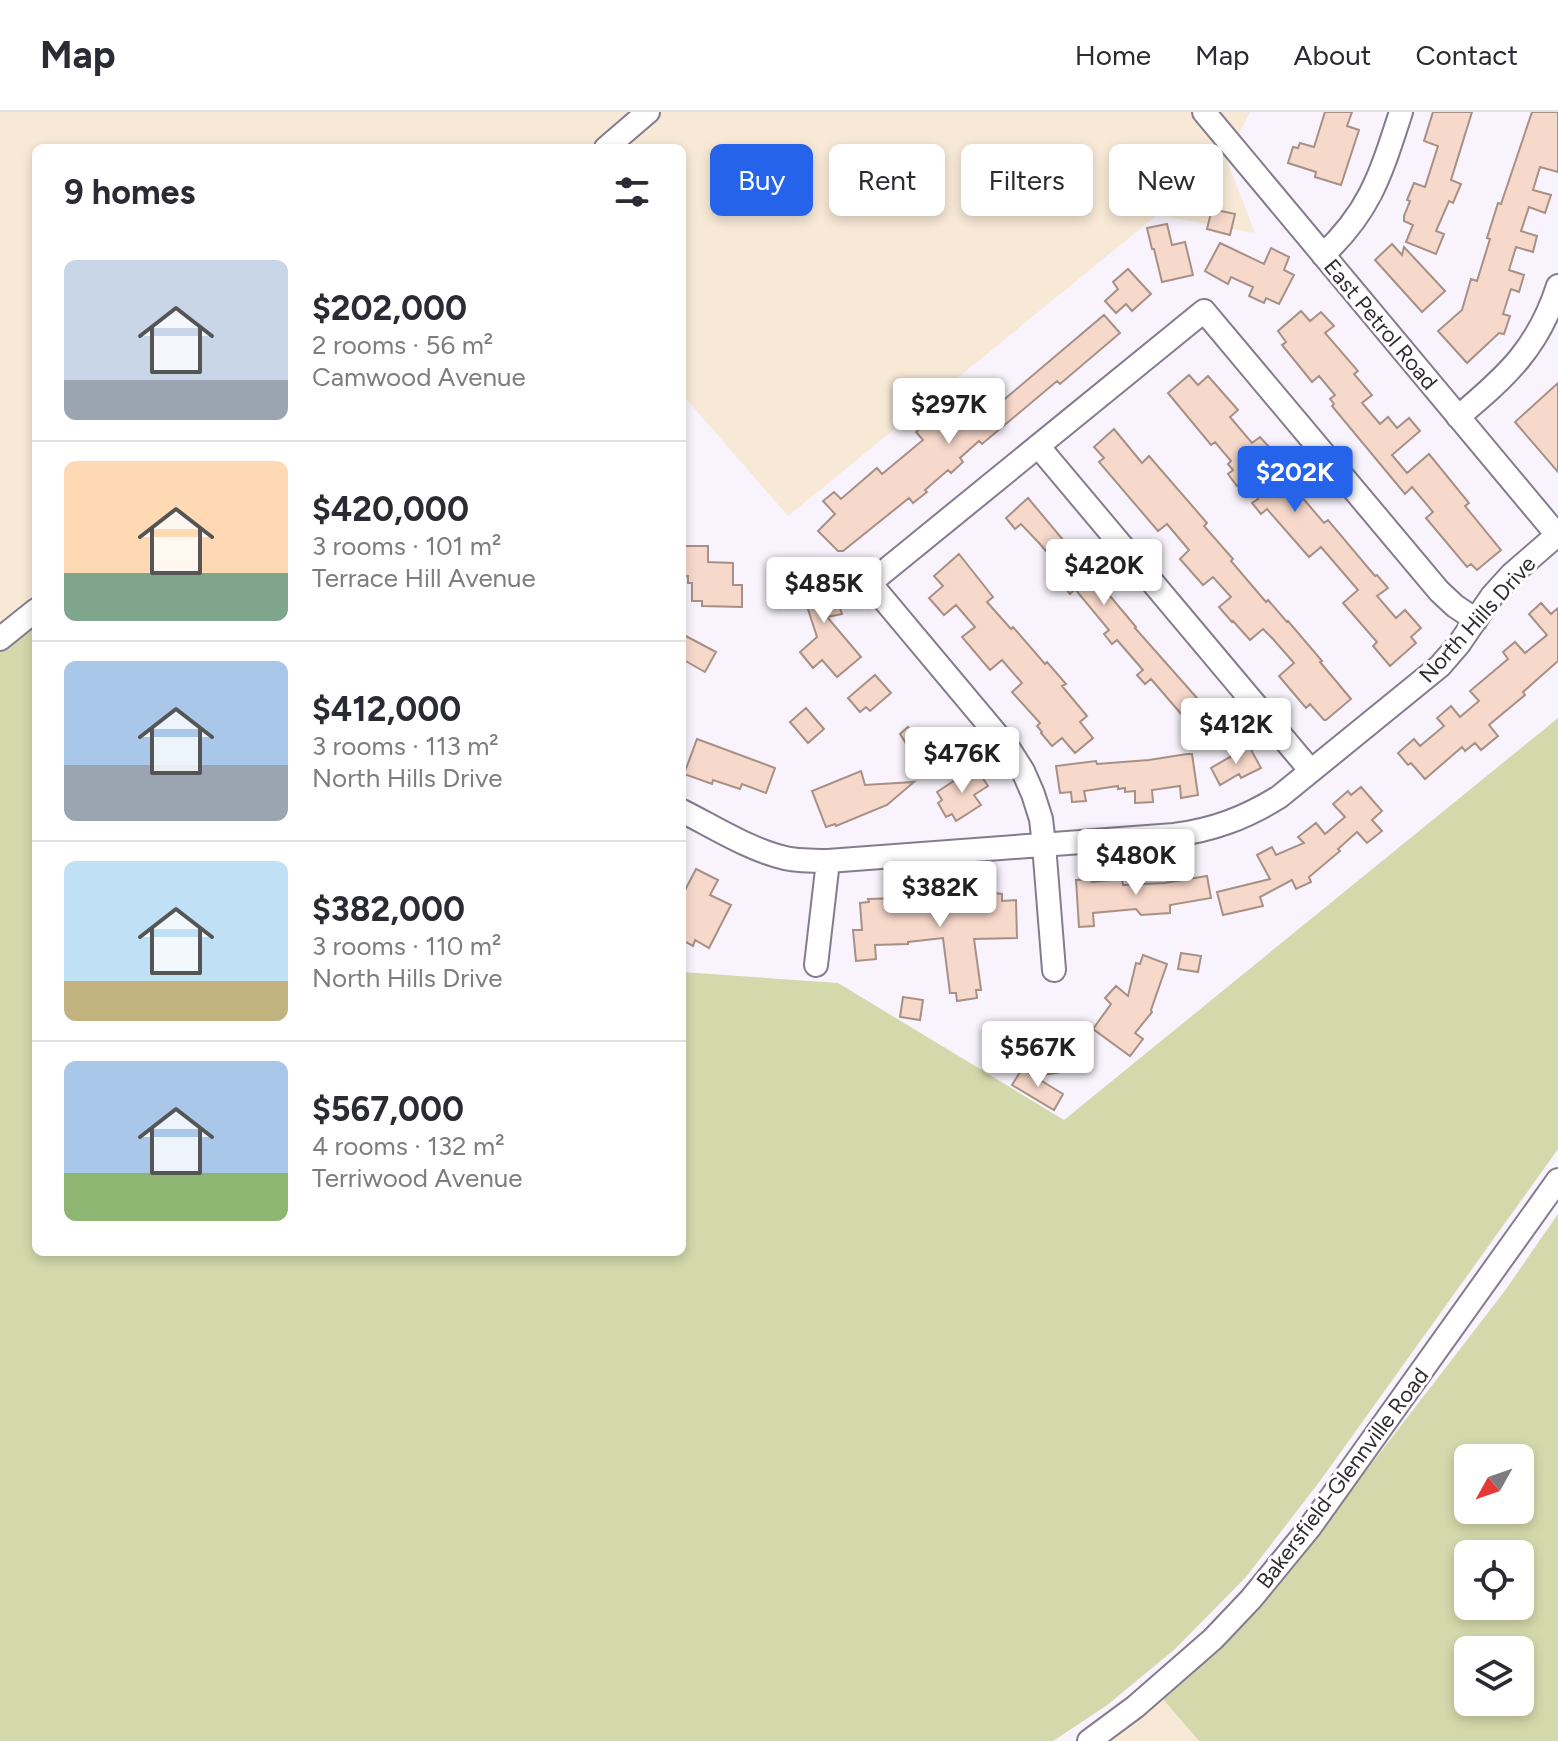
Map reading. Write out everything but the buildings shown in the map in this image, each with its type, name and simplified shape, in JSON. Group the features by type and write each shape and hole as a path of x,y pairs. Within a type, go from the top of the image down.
{"street":[{"path":"611,144 648,112"},
{"name":"East Petrol Road","path":"1204,112 1558,536"},
{"path":"1323,255 1352,224 1368,201 1401,112"},
{"path":"1458,417 1493,388 1527,351 1546,319 1558,286"},
{"path":"1054,970 1041,819 1023,771 1009,749 870,583 1204,311 1439,591 1476,620"},
{"path":"1038,446 1311,771"},
{"name":"North Hills Drive","path":"686,813 764,851 796,860 828,861 1174,835 1212,828 1254,812 1279,797 1440,666 1492,596 1512,574 1558,536"},
{"path":"0,639 32,613"},
{"path":"816,965 828,861"},
{"name":"Bakersfield-Glennville Road","path":"1089,1741 1135,1707 1213,1639 1251,1599 1310,1527 1369,1447 1558,1180"}],"shaded area":[{"path":"0,112 1250,112 1226,158 1255,233 1162,216 1223,216 1223,144 1109,144 1109,216 1156,216 788,516 686,399 686,144 32,144 32,898 0,910"},
{"path":"1162,1698 1199,1741 1107,1741"}],"green space":[{"path":"32,624 32,1256 686,1256 686,972 838,983 1064,1120 1558,718 1558,1149 1320,1481 1246,1577 1175,1649 1106,1706 1053,1741 0,1741 0,650"},
{"path":"1558,1214 1558,1741 1199,1741 1162,1698 1258,1611 1504,1292"}]}
